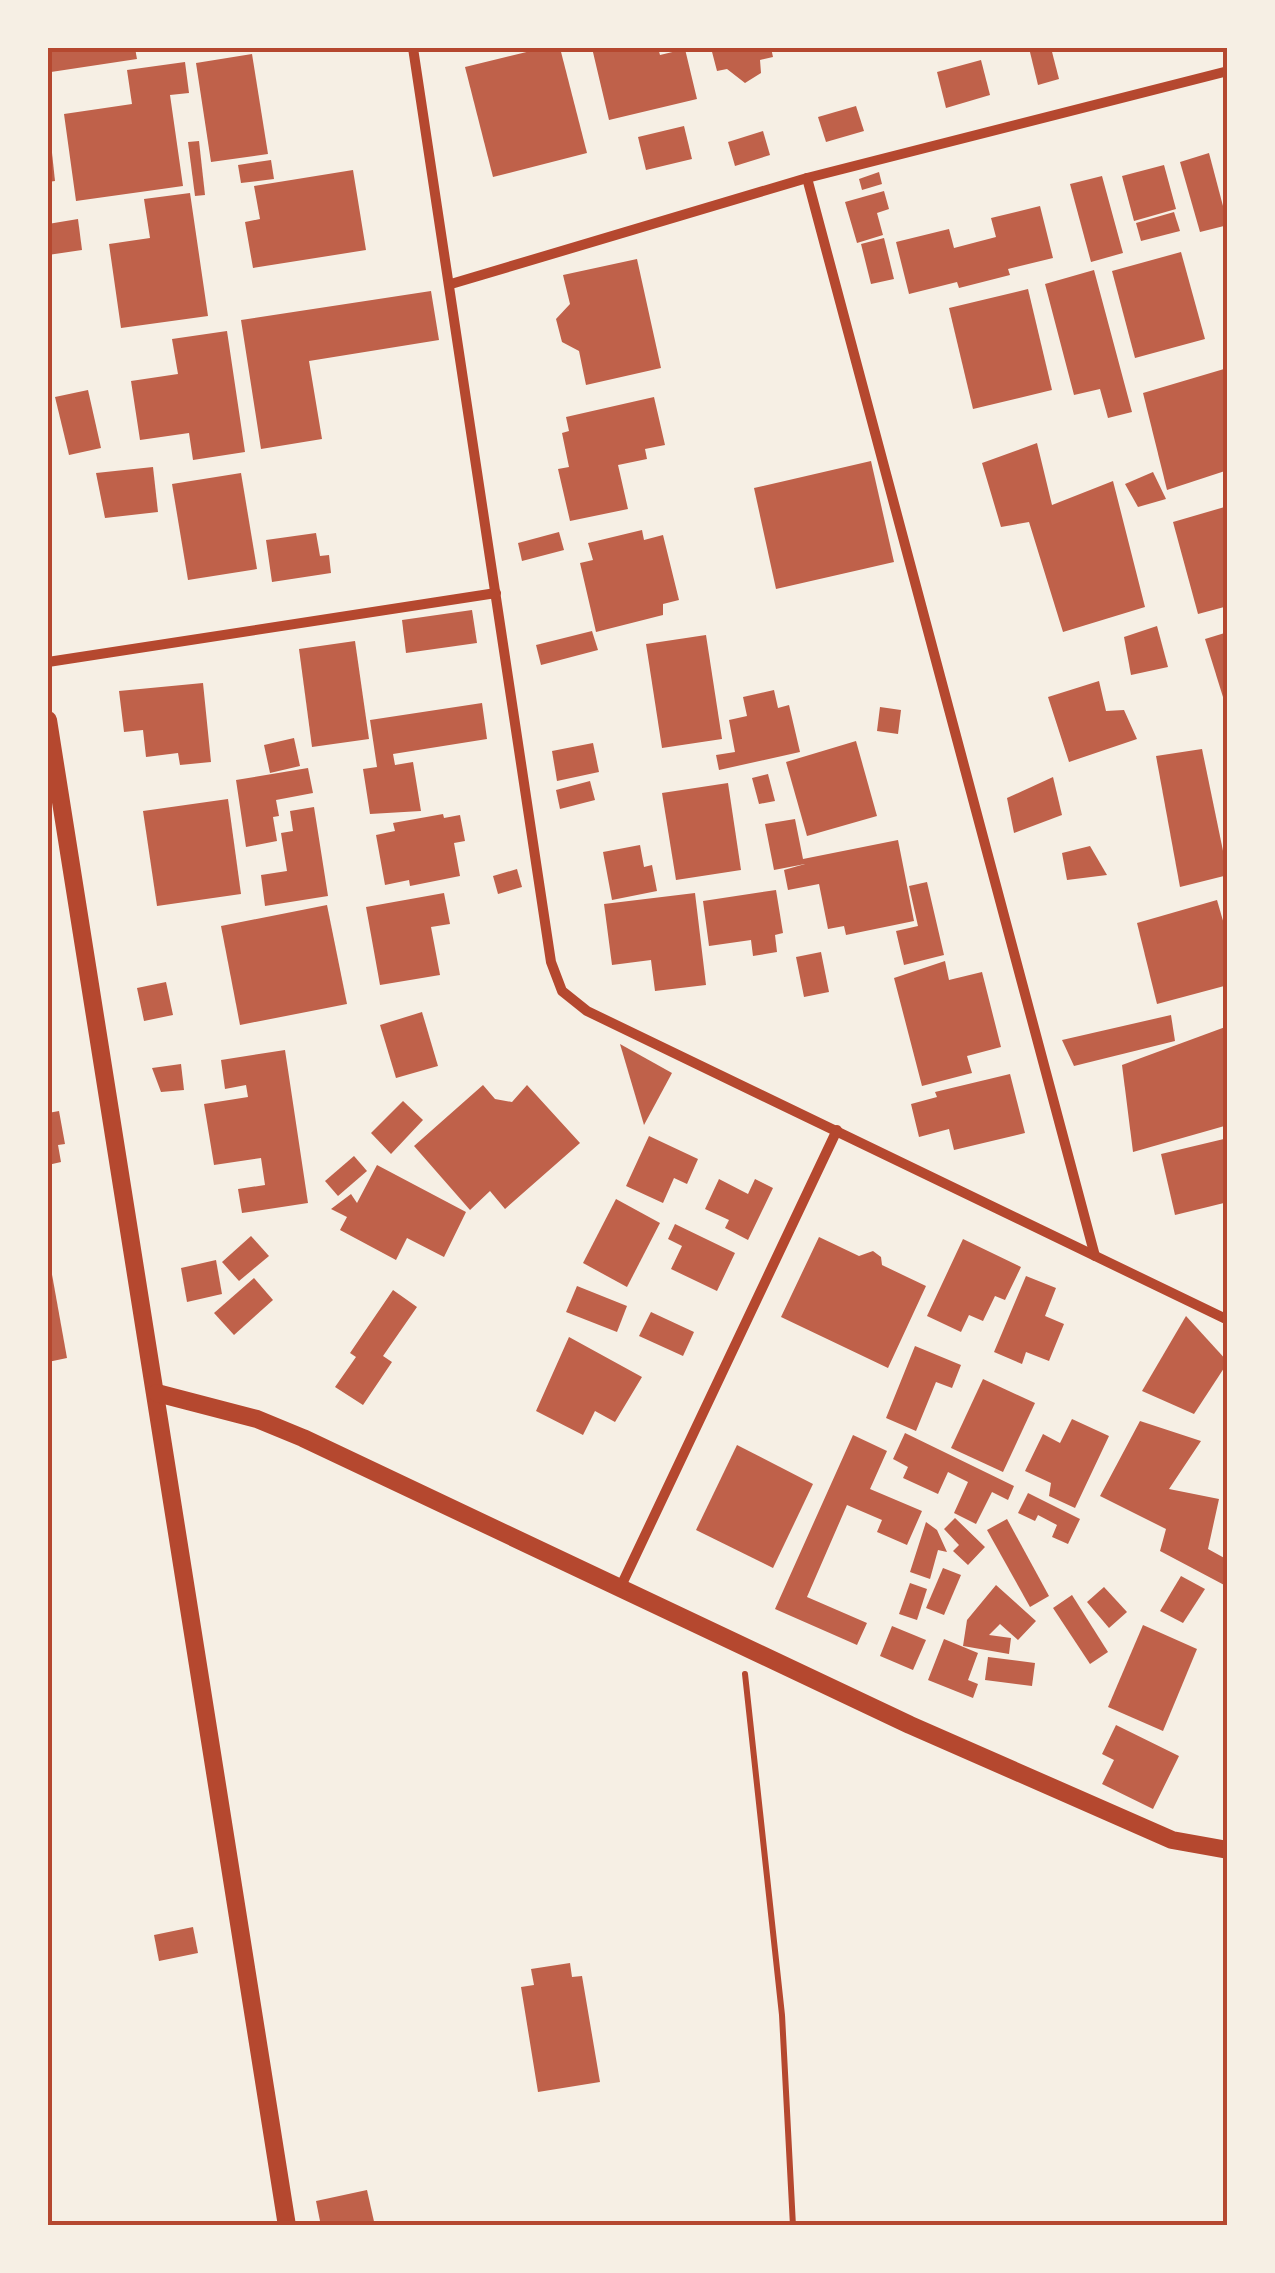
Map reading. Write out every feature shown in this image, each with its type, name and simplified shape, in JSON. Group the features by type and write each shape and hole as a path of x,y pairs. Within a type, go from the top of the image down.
{"street":[{"path":"413,48 550,962 562,992 588,1011 1228,1320"},
{"path":"450,284 807,178 1228,70"},
{"path":"807,178 1095,1256"},
{"path":"48,662 496,594"},
{"path":"48,720 287,2226"},
{"path":"621,1586 837,1130"},
{"path":"157,1393 257,1419 303,1438 910,1725 1172,1840 1228,1850"}],"path":[{"path":"742,1644 782,2015 793,2226"}],"building":[{"path":"48,48 135,48 137,59 51,72"},
{"path":"543,48 560,48 587,153 493,177 465,67"},
{"path":"592,48 658,48 660,55 685,49 697,99 609,120"},
{"path":"711,48 771,48 773,57 760,60 761,73 745,83 727,69 717,71"},
{"path":"1029,48 1051,48 1059,79 1038,85"},
{"path":"252,54 268,154 211,162 196,63"},
{"path":"981,60 990,95 946,108 937,72"},
{"path":"185,62 189,93 170,95 183,186 76,201 64,114 132,104 127,70"},
{"path":"856,106 864,131 826,142 818,117"},
{"path":"684,126 692,159 646,170 638,137"},
{"path":"763,131 770,155 735,166 728,142"},
{"path":"199,141 205,195 195,196 188,142"},
{"path":"52,153 55,181 48,182 48,154"},
{"path":"1209,153 1228,225 1200,232 1180,162"},
{"path":"271,160 274,179 241,183 238,165"},
{"path":"1164,165 1176,209 1134,221 1122,176"},
{"path":"353,170 366,250 253,268 245,222 260,219 254,186"},
{"path":"879,172 882,184 862,190 859,179"},
{"path":"1102,176 1123,253 1091,262 1070,184"},
{"path":"884,191 889,209 877,213 883,235 857,243 845,202"},
{"path":"190,193 208,316 121,328 109,244 150,238 144,199"},
{"path":"1040,206 1053,258 1008,269 1010,275 959,288 957,282 909,294 896,242 949,229 954,248 996,237 991,218"},
{"path":"1174,212 1180,231 1141,241 1136,223"},
{"path":"78,219 82,250 48,255 48,224"},
{"path":"884,238 894,279 871,284 861,244"},
{"path":"1181,252 1205,339 1135,358 1112,271"},
{"path":"637,259 661,368 586,385 579,351 562,342 556,319 570,304 563,275"},
{"path":"1094,270 1132,412 1108,418 1100,389 1074,395 1045,284"},
{"path":"1028,289 1052,390 973,409 949,308"},
{"path":"431,291 439,340 309,361 322,439 261,449 241,320"},
{"path":"227,331 245,452 193,460 189,433 140,440 131,381 178,374 172,339"},
{"path":"1224,369 1228,470 1167,490 1143,393"},
{"path":"88,390 101,448 69,455 55,397"},
{"path":"654,397 665,445 645,449 647,459 618,465 628,509 570,521 558,469 569,467 562,433 569,431 566,417"},
{"path":"1037,443 1052,505 1113,481 1145,607 1063,632 1029,522 1001,527 982,463"},
{"path":"871,461 894,562 776,589 754,488"},
{"path":"153,467 158,512 105,518 96,473"},
{"path":"1153,472 1166,499 1138,507 1125,484"},
{"path":"241,473 257,569 188,580 172,484"},
{"path":"1228,506 1228,606 1198,614 1173,522"},
{"path":"642,530 644,540 663,535 679,600 663,604 663,615 596,632 580,563 593,560 588,543"},
{"path":"559,532 564,550 522,561 518,543"},
{"path":"316,533 320,556 329,555 331,573 272,582 266,540"},
{"path":"472,610 477,643 406,653 402,620"},
{"path":"1157,626 1168,667 1131,675 1124,637"},
{"path":"592,631 598,650 541,665 536,645"},
{"path":"1228,632 1228,710 1227,710 1205,639"},
{"path":"706,635 722,739 662,748 646,644"},
{"path":"355,641 369,739 312,747 299,649"},
{"path":"1099,681 1106,711 1124,710 1137,739 1069,762 1048,697"},
{"path":"203,683 211,762 180,765 178,753 146,757 143,730 124,732 119,691"},
{"path":"774,690 778,708 789,705 800,752 719,770 716,755 735,752 729,720 747,716 743,697"},
{"path":"482,703 487,739 393,754 395,765 413,762 421,811 370,814 363,769 377,767 370,720"},
{"path":"880,707 901,710 898,734 877,731"},
{"path":"294,738 300,766 270,773 264,745"},
{"path":"856,741 877,816 807,836 786,762"},
{"path":"593,743 599,772 557,781 552,751"},
{"path":"1202,749 1228,875 1180,887 1156,756"},
{"path":"308,768 313,793 276,800 279,816 273,817 277,841 246,847 236,780"},
{"path":"768,774 775,801 759,804 752,778"},
{"path":"1053,777 1062,815 1014,833 1007,798"},
{"path":"590,781 595,800 560,809 556,790"},
{"path":"728,783 741,870 676,880 662,793"},
{"path":"228,799 241,894 157,906 143,811"},
{"path":"314,807 328,896 265,906 261,875 287,871 281,833 293,831 290,811"},
{"path":"443,814 444,818 460,815 465,841 454,843 460,876 410,886 409,880 385,885 376,835 395,831 393,823"},
{"path":"795,819 803,859 898,840 914,921 846,935 844,926 828,929 819,884 788,890 784,870 805,864 774,870 765,824"},
{"path":"640,845 644,867 652,865 657,891 612,900 603,852"},
{"path":"1090,846 1107,875 1067,880 1062,853"},
{"path":"517,869 522,887 498,894 493,876"},
{"path":"927,882 944,955 904,965 896,931 918,926 909,886"},
{"path":"776,890 783,933 775,935 777,952 753,956 751,940 709,946 703,901"},
{"path":"444,893 450,924 431,927 440,975 380,985 366,907"},
{"path":"695,893 706,985 655,991 651,960 612,965 604,904"},
{"path":"1217,900 1228,938 1228,985 1157,1004 1137,923"},
{"path":"327,905 347,1004 240,1025 221,926"},
{"path":"821,952 829,992 804,997 796,957"},
{"path":"945,961 949,980 982,972 1001,1047 967,1056 972,1073 922,1086 894,978"},
{"path":"166,982 173,1015 144,1021 137,988"},
{"path":"422,1012 438,1066 396,1078 380,1025"},
{"path":"1171,1015 1175,1041 1074,1066 1062,1040"},
{"path":"1228,1026 1228,1125 1133,1152 1122,1065"},
{"path":"620,1044 672,1073 644,1125"},
{"path":"285,1050 308,1203 242,1213 238,1189 265,1185 261,1158 214,1165 204,1104 248,1097 246,1085 225,1089 221,1060"},
{"path":"181,1064 184,1090 161,1092 152,1068"},
{"path":"1010,1074 1025,1133 954,1150 949,1129 919,1137 911,1104 937,1097 935,1092"},
{"path":"483,1085 495,1099 512,1102 527,1085 580,1143 505,1209 490,1191 470,1210 414,1146"},
{"path":"403,1101 423,1120 391,1154 371,1133"},
{"path":"59,1111 65,1144 58,1145 61,1162 48,1165 48,1113"},
{"path":"649,1136 698,1159 687,1184 674,1178 663,1203 626,1186"},
{"path":"1228,1138 1228,1202 1175,1215 1161,1154"},
{"path":"354,1156 367,1171 338,1196 325,1181"},
{"path":"377,1165 466,1212 444,1257 407,1238 396,1260 340,1230 347,1217 331,1209 351,1194 357,1203"},
{"path":"719,1179 748,1194 755,1179 773,1188 748,1240 725,1228 729,1220 705,1209"},
{"path":"616,1199 660,1223 627,1287 583,1263"},
{"path":"675,1224 735,1253 717,1291 671,1269 682,1246 668,1239"},
{"path":"251,1236 269,1256 239,1281 222,1262"},
{"path":"819,1237 859,1256 873,1251 881,1257 882,1265 926,1286 888,1368 781,1317"},
{"path":"963,1239 1021,1267 1005,1300 995,1296 983,1321 969,1315 961,1332 927,1316"},
{"path":"216,1260 222,1294 187,1302 181,1268"},
{"path":"51,1269 67,1358 48,1362 48,1270"},
{"path":"1026,1276 1056,1288 1045,1316 1064,1324 1049,1361 1026,1352 1022,1364 994,1352"},
{"path":"254,1278 273,1300 234,1335 214,1313"},
{"path":"577,1286 627,1306 617,1332 566,1312"},
{"path":"393,1290 417,1307 383,1356 392,1362 363,1405 335,1387 356,1357 350,1353"},
{"path":"651,1312 694,1332 683,1356 639,1336"},
{"path":"1186,1316 1228,1362 1194,1414 1142,1391"},
{"path":"569,1337 642,1377 615,1422 595,1411 583,1435 536,1411"},
{"path":"915,1346 961,1365 952,1388 936,1382 916,1431 886,1418"},
{"path":"983,1379 1035,1403 1003,1472 951,1448"},
{"path":"1072,1419 1109,1436 1075,1508 1049,1496 1051,1483 1025,1471 1043,1434 1060,1443"},
{"path":"1140,1421 1201,1441 1169,1489 1219,1499 1208,1549 1228,1560 1228,1587 1160,1551 1166,1529 1100,1496"},
{"path":"905,1433 1014,1486 1008,1500 992,1492 976,1524 954,1513 968,1482 948,1472 938,1494 903,1478 908,1467 893,1459"},
{"path":"853,1435 887,1451 870,1489 922,1511 907,1545 877,1532 882,1520 847,1505 807,1597 867,1623 857,1645 775,1609"},
{"path":"737,1445 813,1484 773,1568 696,1530"},
{"path":"1028,1493 1080,1519 1068,1544 1052,1537 1057,1525 1038,1515 1035,1521 1018,1513"},
{"path":"955,1518 985,1547 968,1565 953,1551 959,1545 944,1529"},
{"path":"1007,1519 1049,1596 1030,1607 987,1530"},
{"path":"926,1522 937,1530 947,1552 938,1550 930,1579 910,1572"},
{"path":"943,1568 961,1575 944,1615 926,1608"},
{"path":"1181,1576 1205,1589 1183,1623 1160,1611"},
{"path":"910,1583 927,1589 917,1620 899,1614"},
{"path":"996,1585 1036,1621 1018,1640 1000,1624 989,1635 1011,1638 1009,1654 963,1646 967,1620"},
{"path":"1104,1587 1127,1612 1109,1628 1087,1602"},
{"path":"1072,1595 1108,1652 1090,1664 1053,1608"},
{"path":"1143,1625 1197,1649 1163,1731 1108,1707"},
{"path":"892,1626 926,1640 913,1670 880,1656"},
{"path":"944,1639 978,1653 968,1680 978,1684 973,1698 928,1680"},
{"path":"988,1657 1035,1663 1032,1686 985,1680"},
{"path":"1116,1725 1179,1756 1153,1809 1102,1784 1114,1760 1102,1754"},
{"path":"193,1927 198,1953 159,1961 154,1935"},
{"path":"570,1963 572,1977 582,1976 600,2082 538,2092 521,1987 534,1985 531,1969"},
{"path":"367,2190 375,2226 321,2226 316,2201"}]}
